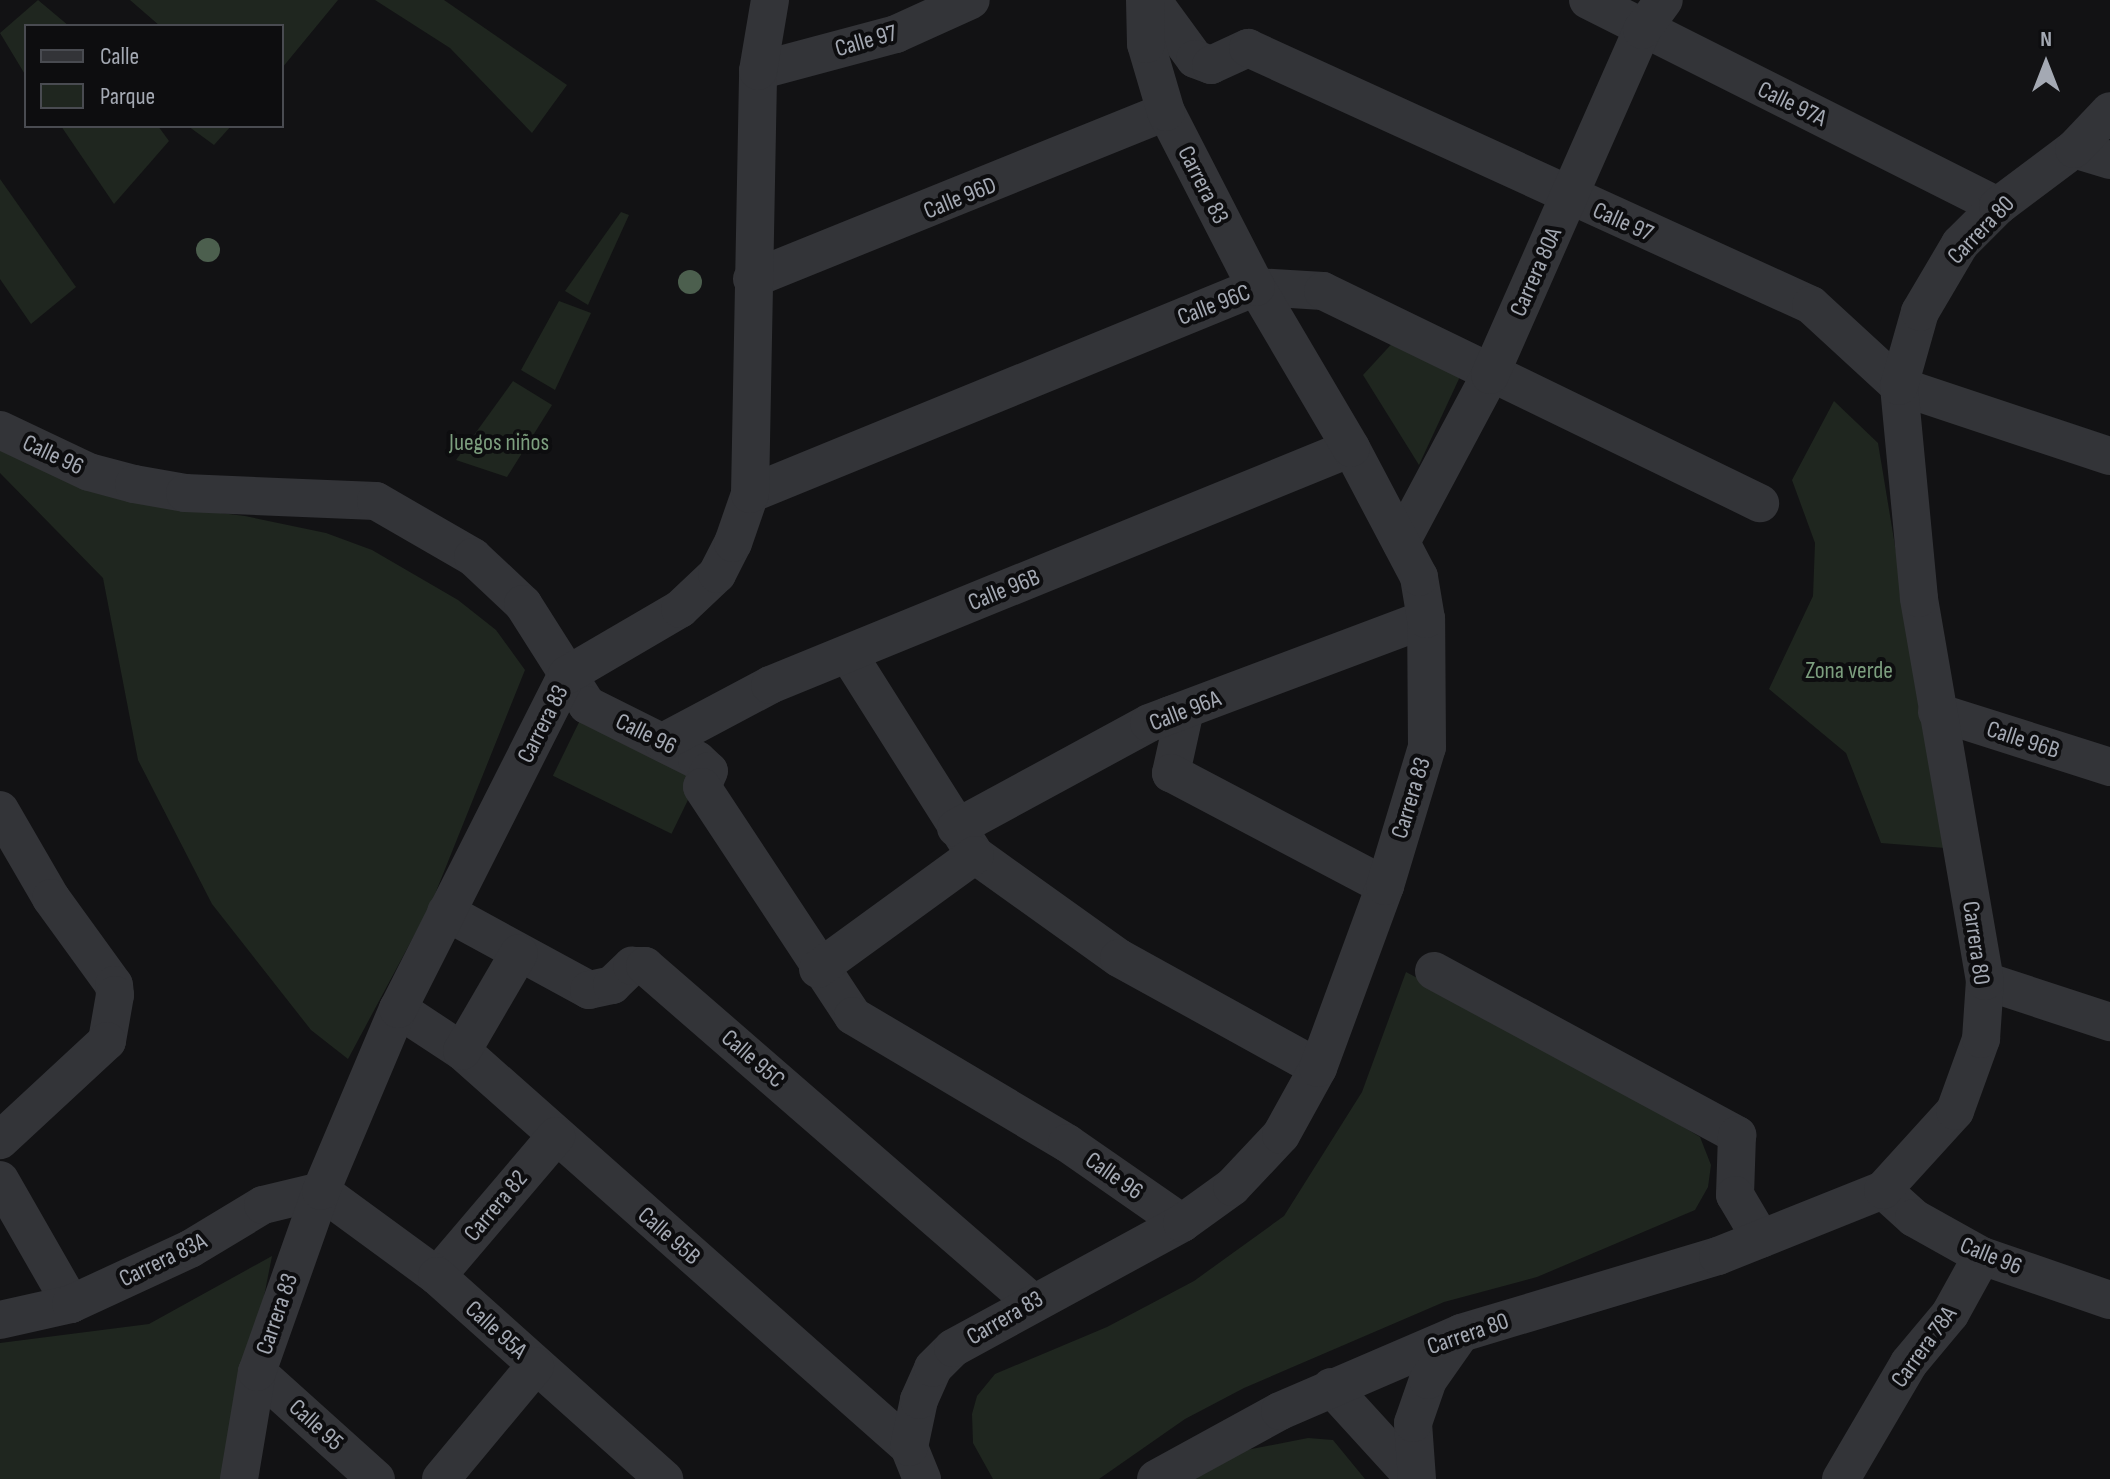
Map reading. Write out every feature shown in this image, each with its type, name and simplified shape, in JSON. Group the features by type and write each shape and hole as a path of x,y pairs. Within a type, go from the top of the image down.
{"street":[{"name":"Carrera 83","path":"239,1479 257,1372 321,1191 398,1009 567,675 680,609 717,574 750,494 758,71 770,0"},
{"name":"Calle 97","path":"758,71 896,34 971,0"},
{"name":"Carrera 83","path":"915,1463 911,1418 933,1368 953,1348 1032,1302 1182,1223 1232,1187 1281,1135 1318,1068 1385,886 1427,747 1426,619 1419,577 1351,448 1256,287 1166,112 1146,44 1145,0"},
{"name":"Calle 97","path":"1152,0 1195,59 1211,65 1248,48 1569,198 1811,305 1899,386 2110,456"},
{"name":"Calle 97A","path":"1588,0 1642,30 1998,206"},
{"name":"Carrera 80A","path":"1401,542 1490,375 1642,30 1664,0"},
{"name":"Carrera 80","path":"1156,1479 1331,1387 1461,1333 1761,1239 1883,1190 1955,1111 1981,1039 1985,981 1919,598 1899,386 1933,285 1960,244 1998,206 2074,149 2110,111"},
{"name":"Calle 96D","path":"752,279 1166,112"},
{"path":"2074,149 2110,160"},
{"name":"Calle 96C","path":"750,494 1256,287 1323,291 1490,375 1760,503"},
{"name":"Calle 96","path":"0,430 89,472 134,484 185,493 376,501 473,557 523,604 587,705 663,742 709,771 702,787 818,969 853,1016 1067,1143 1182,1223"},
{"name":"Calle 96B","path":"663,742 770,685 1351,448"},
{"name":"Calle 96A","path":"818,969 965,842 1149,723 1426,619"},
{"path":"848,654 965,842 1119,958 1318,1068"},
{"path":"1185,710 1171,773 1385,886"},
{"name":"Calle 96B","path":"1937,712 2110,767"},
{"path":"0,810 51,898 114,985 107,1041 0,1140"},
{"name":"Calle 95C","path":"446,912 589,990 612,985 632,966 645,966 1032,1302"},
{"path":"462,1051 519,953"},
{"path":"1434,971 1737,1135 1735,1195 1761,1239"},
{"path":"1985,981 2110,1022"},
{"name":"Calle 95B","path":"398,1009 462,1051 915,1463"},
{"name":"Carrera 82","path":"437,1276 556,1136"},
{"path":"0,1180 71,1304"},
{"name":"Calle 96","path":"1883,1190 1914,1218 1982,1256 2110,1300"},
{"name":"Calle 95A","path":"321,1191 437,1276 664,1479"},
{"name":"Carrera 83A","path":"0,1320 71,1304 190,1249 263,1205 321,1191"},
{"name":"Carrera 78A","path":"1841,1479 1909,1363 1950,1314 1982,1256"},
{"path":"1416,1479 1413,1423 1428,1380 1461,1333"},
{"path":"441,1479 535,1366"},
{"name":"Calle 95","path":"257,1372 376,1479"},
{"path":"1331,1387 1416,1479"}],"green space":[{"path":"38,0 67,24 24,24 24,73 0,33"},
{"path":"130,0 338,0 284,66 284,24 158,24"},
{"path":"375,0 444,0 567,85 532,133 450,48"},
{"path":"62,128 159,128 169,141 114,204"},
{"path":"191,128 229,128 214,145"},
{"path":"0,179 76,287 31,324 0,279"},
{"path":"621,212 629,215 588,305 565,291"},
{"path":"559,301 591,313 555,390 521,370"},
{"path":"1398,337 1464,368 1419,465 1363,375"},
{"name":"Juegos niños","path":"513,381 552,405 507,477 456,460"},
{"name":"Zona verde","path":"1834,401 1878,443 1945,848 1881,843 1846,753 1769,689 1813,596 1815,543 1792,480"},
{"path":"0,450 156,505 245,516 326,533 372,550 458,600 496,630 525,670 431,904 348,1059 311,1030 212,904 138,760 103,578 0,473"},
{"path":"584,712 703,770 672,834 553,776"},
{"path":"1406,972 1567,1057 1700,1137 1711,1165 1708,1187 1695,1210 1537,1277 1444,1302 1244,1388 1185,1419 1099,1479 993,1479 973,1443 972,1414 977,1396 995,1374 1107,1327 1194,1281 1284,1216 1362,1092"},
{"path":"272,1256 228,1479 0,1479 0,1343 149,1324"},
{"path":"1308,1438 1333,1440 1365,1479 1176,1479 1216,1456"}]}
